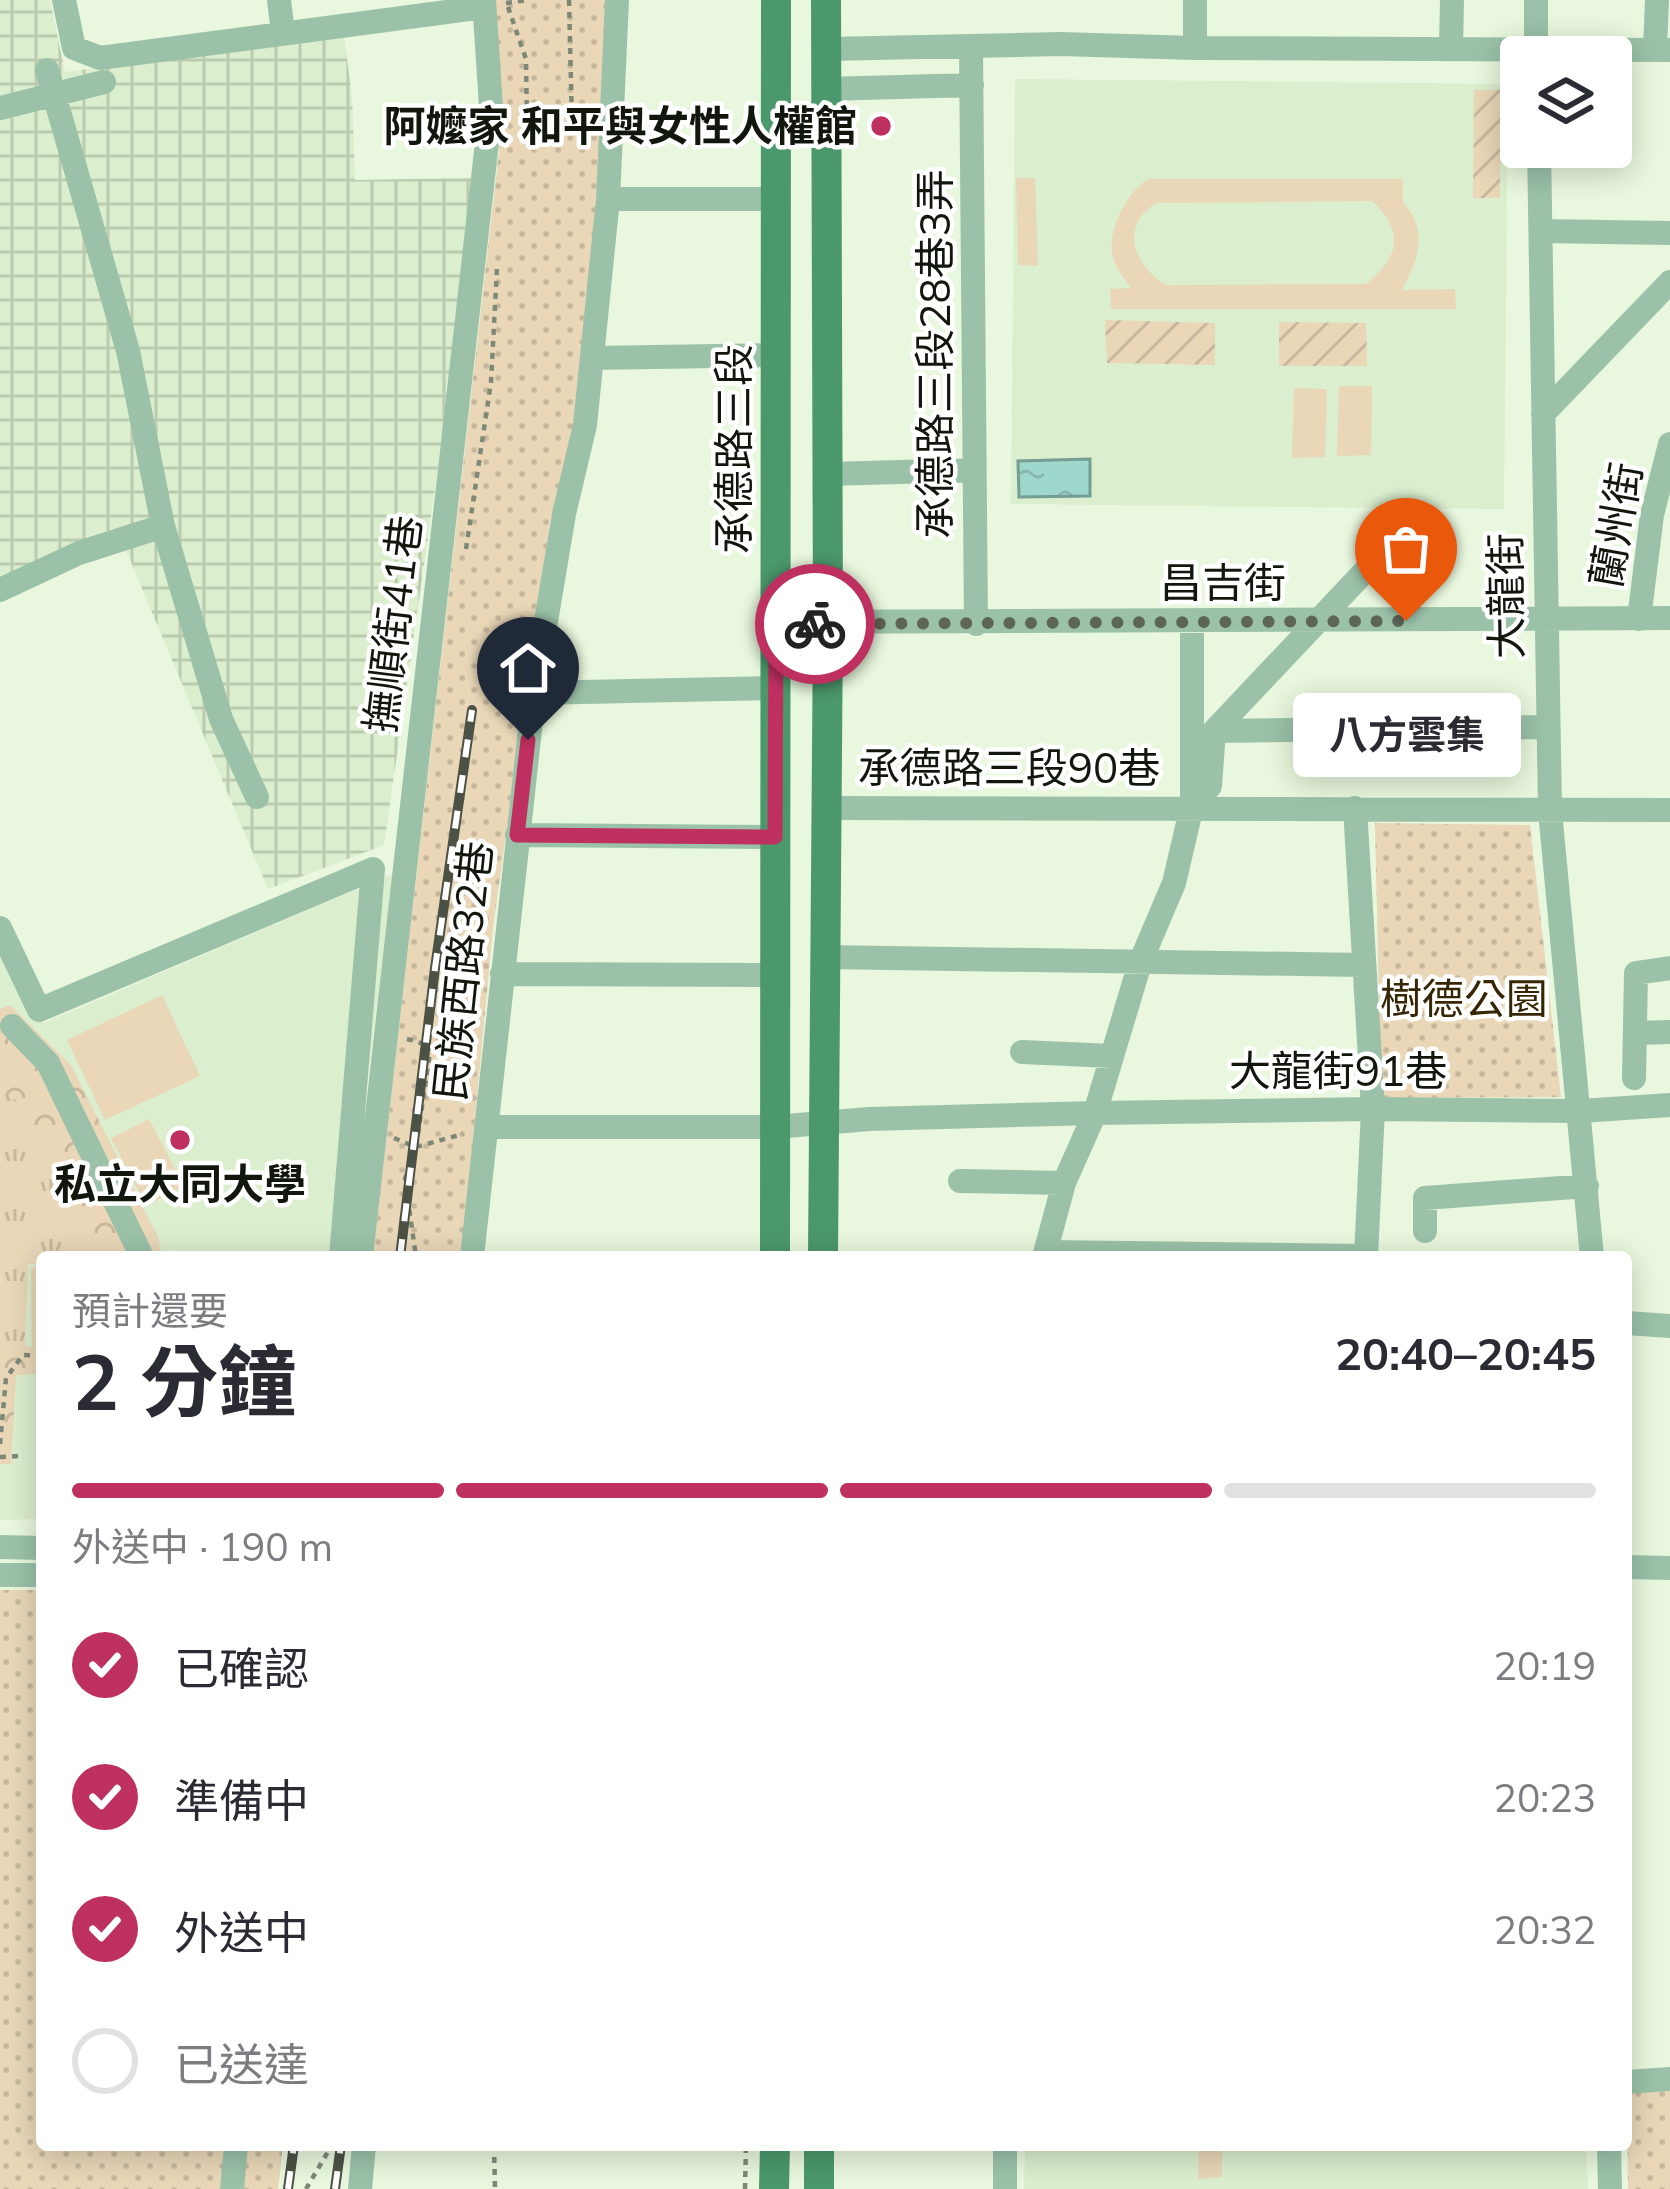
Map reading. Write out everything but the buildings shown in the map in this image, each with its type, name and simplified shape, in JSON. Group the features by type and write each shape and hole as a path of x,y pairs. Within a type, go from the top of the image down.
{"main road":[{"name":"承德路三段","path":"776,0 776,1251"},
{"path":"824,1251 826,0"},
{"path":"774,2189 775,2151"},
{"path":"819,2151 819,2189"}],"street":[{"path":"64,0 74,48 100,58 491,3"},
{"path":"279,0 284,33"},
{"name":"民族西路32巷","path":"472,1251 476,1130 502,974 534,693 564,514 585,425 608,199 617,0"},
{"path":"1195,0 1195,48"},
{"path":"1451,48 1452,0"},
{"path":"1536,0 1536,36"},
{"path":"1632,51 1662,50 1657,0"},
{"name":"撫順街41巷","path":"362,1251 491,106 491,3"},
{"path":"826,49 1060,44 1500,51"},
{"name":"承德路三段28巷3弄","path":"971,48 976,624"},
{"path":"47,70 128,351 164,526 221,719 257,797"},
{"path":"0,108 104,82"},
{"path":"826,89 972,85"},
{"name":"大龍街","path":"1539,168 1550,811 1592,1251"},
{"path":"608,199 777,199"},
{"path":"1541,231 1670,233"},
{"path":"1543,414 1670,283"},
{"path":"592,358 776,355"},
{"name":"蘭州街","path":"1639,619 1661,517 1670,444"},
{"path":"827,474 974,470"},
{"path":"1192,806 1210,786 1214,731 1415,517"},
{"path":"0,590 79,553 164,526"},
{"name":"昌吉街","path":"776,622 1670,618"},
{"path":"1046,1251 1064,1183 1095,1113 1140,963 1174,883 1192,806 1192,622"},
{"path":"534,693 775,688"},
{"path":"1214,731 1548,727"},
{"name":"承德路三段90巷","path":"826,808 1670,811"},
{"path":"1355,808 1372,1108 1366,1251"},
{"path":"517,835 775,837"},
{"path":"139,1251 48,1063 6,1028 373,869 341,1251"},
{"path":"0,928 39,1010"},
{"path":"824,957 1363,964"},
{"path":"1634,1078 1636,973 1670,968"},
{"path":"502,974 775,974"},
{"path":"1635,1033 1670,1032"},
{"path":"1022,1052 1112,1056"},
{"name":"大龍街91巷","path":"476,1130 775,1127 824,1121 1372,1108 1581,1111 1670,1105"},
{"path":"960,1181 1064,1183"},
{"path":"1425,1231 1425,1198 1587,1186"},
{"path":"1632,1323 1670,1325"},
{"path":"0,1547 36,1548"},
{"path":"1632,1567 1670,1568"},
{"path":"0,1575 36,1575"},
{"path":"1632,2082 1670,2079"},
{"path":"232,2189 235,2151"},
{"path":"360,2189 363,2151"},
{"path":"1004,2189 1005,2151"},
{"path":"1609,2151 1610,2189"}],"path":[{"path":"491,3 528,0"},
{"path":"569,0 572,123"},
{"path":"527,122 592,124"},
{"path":"401,1037 431,1046 416,1147 405,1179 415,1251"},
{"path":"416,1147 476,1130"},
{"path":"0,1444 5,1378 23,1355 36,1356"},
{"path":"0,1457 20,1456"},
{"path":"306,2189 328,2151"},
{"path":"494,2151 495,2189"},
{"path":"745,2189 746,2151"}],"shaded area":[{"path":"0,0 50,0 65,72 344,36 355,180 472,178 456,341 384,845 268,889 120,536 0,583"},
{"path":"1015,79 1500,84 1500,168 1507,168 1504,509 1011,504"},
{"name":"私立大同大學","path":"393,874 347,1251 36,1251 36,1519 0,1520 0,928 44,1023"},
{"path":"1025,2151 1586,2151 1588,2189 1024,2189"}],"green space":[{"path":"494,0 611,0 579,422 550,521 493,928 463,1251 374,1251 499,151"},
{"path":"1474,90 1500,90 1500,198 1473,198"},
{"path":"1016,178 1035,178 1038,266 1018,265"},
{"path":"1148,179 1403,179 1403,203 1416,223 1418,245 1402,290 1455,289 1456,309 1111,309 1110,289 1131,288 1114,261 1112,239 1125,204","holes":["1372,201 1383,213 1394,244 1386,264 1366,284 1166,285 1146,267 1135,245 1137,222 1157,203"]},
{"path":"1105,320 1215,323 1215,365 1107,363"},
{"path":"1279,322 1366,323 1367,366 1279,366"},
{"path":"1339,386 1372,386 1371,455 1337,456"},
{"path":"1294,388 1327,389 1325,457 1292,458"},
{"name":"樹德公園","path":"1375,823 1530,825 1561,1097 1381,1098"},
{"path":"162,995 200,1076 105,1120 67,1040"},
{"path":"10,1005 71,1065 159,1239 160,1251 94,1251 21,1103 0,1090 0,1009"},
{"path":"0,1090 21,1103 94,1251 36,1251 36,1264 28,1264 25,1346 0,1367"},
{"path":"149,1119 184,1186 146,1206 111,1138"},
{"path":"31,1267 36,1267 36,1350 32,1350"},
{"path":"25,1346 36,1349 36,1374 16,1375 11,1464 0,1464 0,1367"},
{"path":"0,1590 36,1590 36,2151 282,2151 278,2189 0,2189"},
{"path":"1670,2086 1670,2189 1628,2189 1632,2093"},
{"path":"1199,2151 1222,2151 1222,2177 1198,2179"}],"water":[{"path":"1090,459 1090,496 1019,497 1018,461"}],"railway":[{"path":"401,1251 472,710"},
{"path":"288,2189 293,2151"},
{"path":"335,2189 340,2151"}],"way so far":[{"path":"815,624 1406,621"}],"place":[{"name":"阿嬤家 和平與女性人權館","path":"881,126"},
{"name":"八方雲集","path":"1406,621"},
{"name":"私立大同大學","path":"180,1140"}],"route":[{"path":"528,740 517,835 775,837 776,622 815,624"}]}
